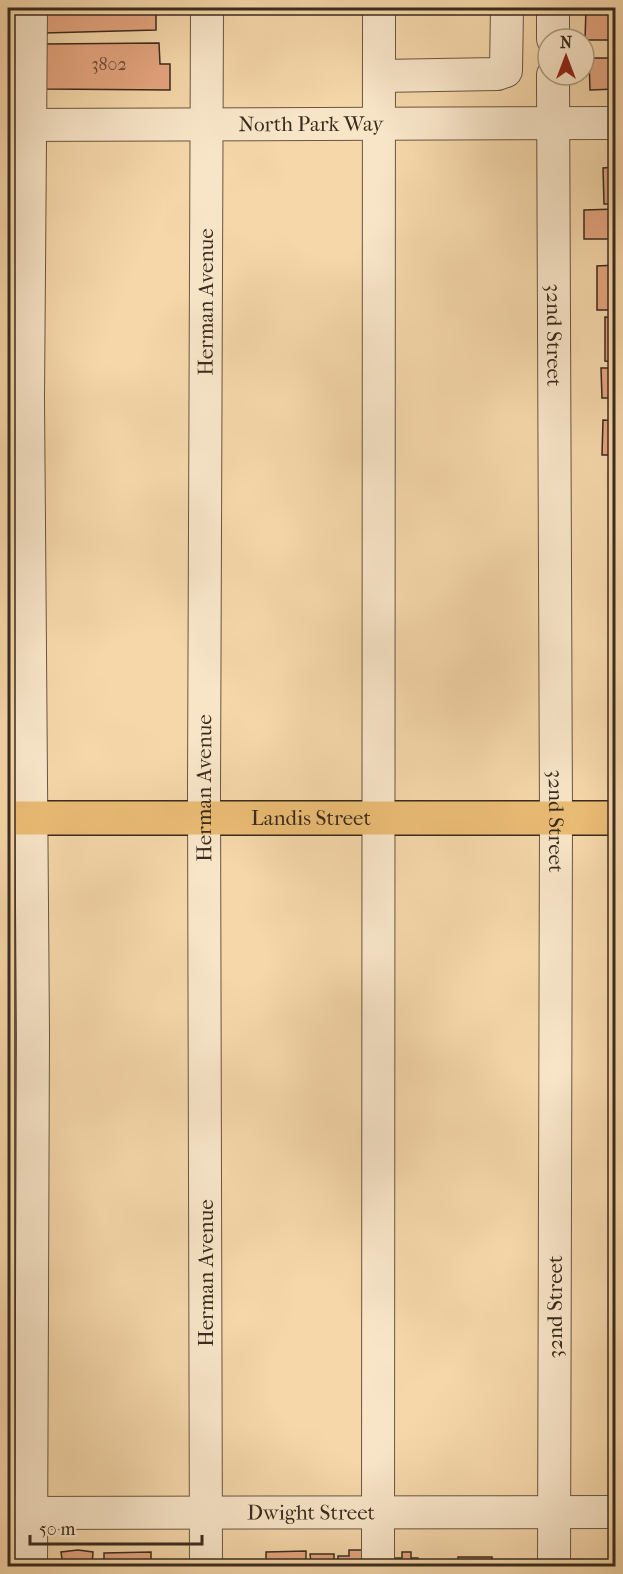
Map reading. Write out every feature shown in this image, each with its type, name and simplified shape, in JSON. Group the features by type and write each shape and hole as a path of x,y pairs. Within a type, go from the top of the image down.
{"main road":[{"name":"Landis Street","path":"19,818 615,818"}],"street":[{"path":"8,58 12,54 15,42 14,8"},
{"path":"31,8 19,125 28,399 19,818 33,1033 19,1513 31,1566"},
{"name":"Herman Avenue","path":"206,1566 207,8"},
{"path":"378,1566 379,8"},
{"path":"380,76 497,74 506,71 507,8"},
{"path":"553,8 553,27"},
{"name":"32nd Street","path":"553,87 556,818 555,1566"},
{"name":"North Park Way","path":"19,125 615,123"},
{"name":"Dwight Street","path":"19,1513 615,1512"}],"building":[{"path":"43,8 156,8 156,30 44,33"},
{"path":"586,8 616,8 616,40 596,40 596,27 585,27"},
{"path":"159,43 160,64 170,64 170,90 46,89 45,44"},
{"path":"596,58 616,58 616,89 590,90 590,87 596,87"},
{"path":"8,154 16,154 16,245 8,245"},
{"path":"616,167 616,204 604,204 603,168"},
{"path":"616,209 616,239 584,239 584,210"},
{"path":"616,265 616,310 597,310 597,266"},
{"path":"605,317 616,318 616,362 605,361"},
{"path":"601,368 616,368 616,398 602,398"},
{"path":"603,420 616,421 616,455 602,455"},
{"path":"611,528 616,528 616,574 611,574"},
{"path":"78,1550 93,1552 92,1566 63,1566 61,1552"},
{"path":"349,1550 363,1550 375,1566 338,1566 338,1556 349,1556"},
{"path":"306,1551 306,1562 311,1562 310,1554 334,1554 334,1566 259,1566 259,1563 266,1563 266,1552"},
{"path":"151,1552 151,1566 104,1566 104,1553"},
{"path":"402,1552 411,1552 411,1558 418,1558 419,1566 394,1566 393,1558 402,1558"},
{"path":"8,1554 25,1554 25,1566 8,1566"},
{"path":"458,1557 492,1557 492,1566 458,1566"}]}
